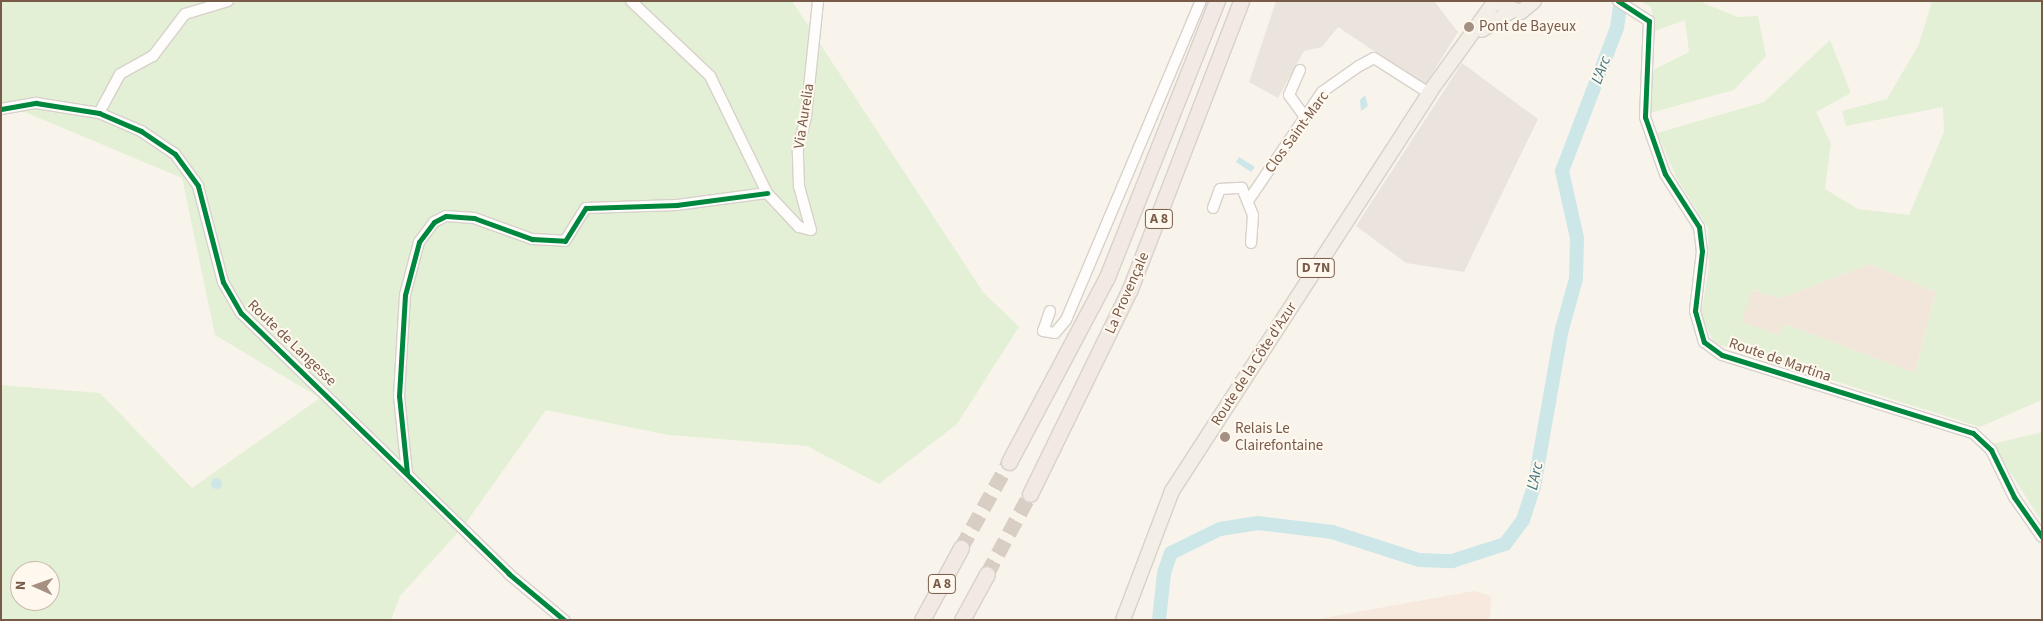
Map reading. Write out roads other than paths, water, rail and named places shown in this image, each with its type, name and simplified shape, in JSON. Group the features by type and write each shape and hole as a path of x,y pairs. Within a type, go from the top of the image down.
{"highway":[{"name":"La Provençale","path":"1009,462 1107,277 1217,1"},
{"name":"La Provençale","path":"1030,494 1130,289 1241,1"},
{"name":"A 8","path":"922,620 962,548"},
{"name":"A 8","path":"962,620 987,574"}],"main road":[{"name":"Route de la Côte d'Azur","path":"1123,620 1172,492 1429,92 1495,1"},
{"path":"1500,1 1511,11"},
{"name":"Route de la Côte d'Azur","path":"1461,48 1511,11 1521,12 1534,2"}],"street":[{"path":"99,113 120,74 152,56 185,14 228,1"},
{"path":"407,472 399,396 405,295 419,242 434,222 446,216 474,218 532,239 564,241 586,208 677,206 767,193 710,76 631,1"},
{"name":"Via Aurelia","path":"767,193 799,227 811,230 799,186 798,149 806,116 818,1"},
{"path":"1050,311 1043,331 1056,333 1066,320 1201,1"},
{"name":"Route de Martina","path":"1618,1 1638,10 1649,21 1645,117 1648,131 1664,174 1699,227 1702,250 1696,311 1704,342 1722,355 1973,433 1990,450 2014,497 2042,537"},
{"name":"Clos Saint-Marc","path":"1248,201 1322,92 1374,58 1429,92"},
{"path":"1300,70 1289,95 1305,117"},
{"name":"Route de Langesse","path":"1,109 36,104 99,113 141,131 175,154 198,186 230,300 509,574 564,620"},
{"path":"1212,208 1224,186 1242,188 1253,216 1251,243"}],"water":[{"path":"1365,95 1368,106 1361,111 1360,100"},
{"path":"1239,157 1255,167 1251,172 1236,162"},
{"path":"216,477 222,483 216,489 210,483"}],"waterway":[{"name":"L'Arc","path":"1159,620 1164,573 1171,553 1220,529 1257,523 1332,532 1419,560 1452,561 1505,544 1523,520 1534,487 1562,329 1576,279 1577,238 1562,171 1617,28 1621,1"}],"tunnel":[{"path":"961,548 1009,462"},
{"path":"987,574 1030,494"}],"place":[{"name":"Pont de Bayeux","path":"1469,27"},
{"name":"Relais Le Clairefontaine","path":"1225,437"}]}
